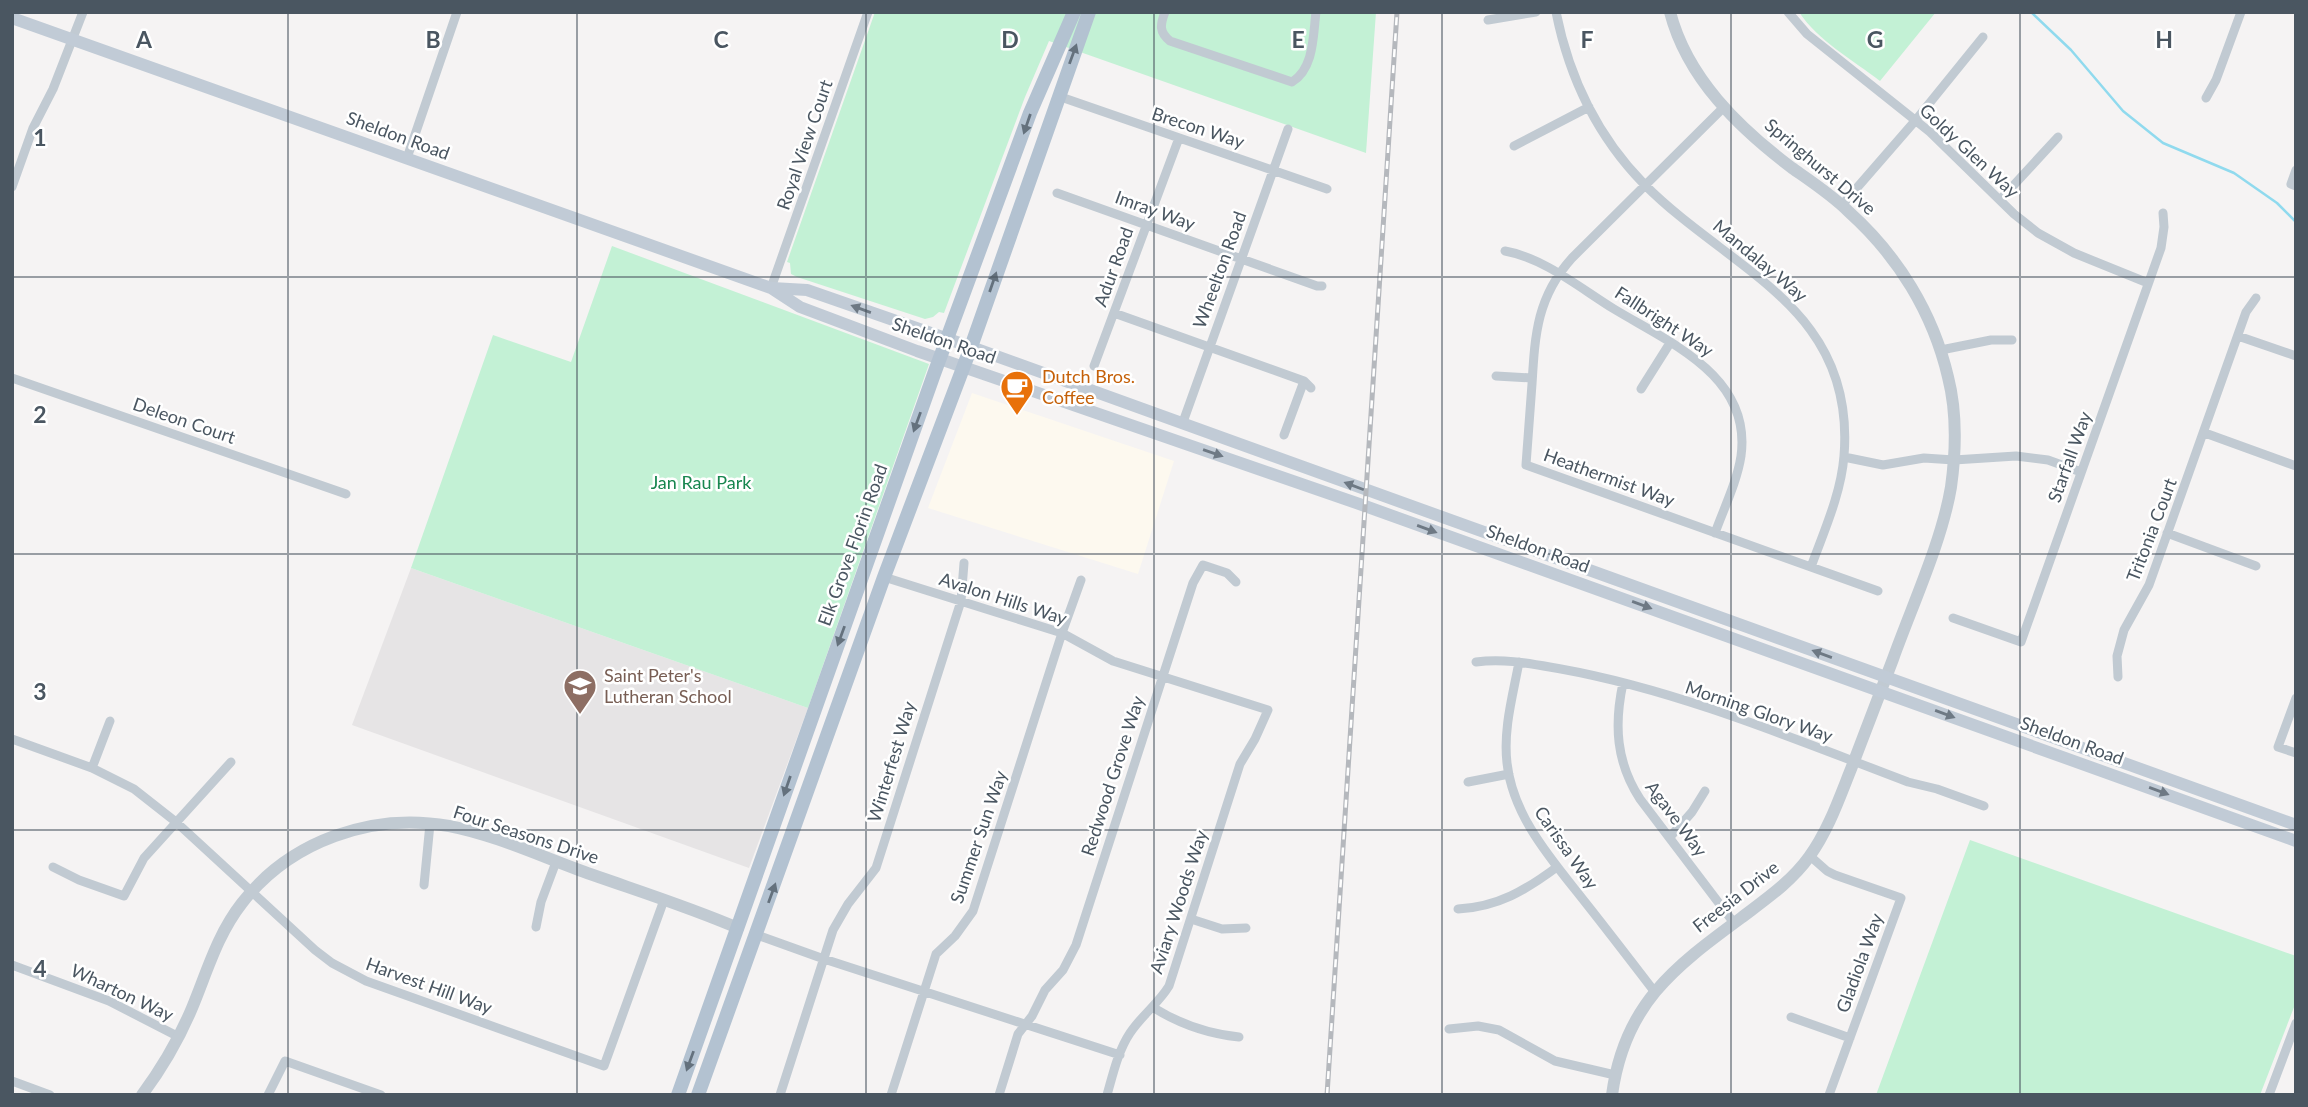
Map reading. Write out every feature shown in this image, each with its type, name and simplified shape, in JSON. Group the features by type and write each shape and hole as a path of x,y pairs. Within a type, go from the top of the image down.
{"main road":[{"name":"Elk Grove Florin Road","path":"678,1095 1030,113 1074,12"},
{"path":"698,1095 884,577 971,346 1089,12"},
{"name":"Sheldon Road","path":"12,18 771,288 800,307 963,366 1881,690 2296,841"},
{"path":"1050,67 1054,78 1051,88 1058,96"},
{"name":"Sheldon Road","path":"771,288 807,290 971,346 2296,825"},
{"path":"1132,424 1143,421 1184,434 1216,435"},
{"path":"748,895 754,908 751,928 757,935"},
{"path":"716,1046 712,1023 743,937 738,928"}],"street":[{"path":"12,187 33,128 53,89 83,12"},
{"path":"407,158 457,12"},
{"name":"Royal View Court","path":"771,288 868,12"},
{"path":"1164,12 1160,28 1170,41 1292,82 1301,77 1307,67 1315,12"},
{"path":"1488,20 1536,12"},
{"name":"Mandalay Way","path":"1556,12 1570,65 1608,140 1645,185 1786,299 1812,331 1831,367 1844,416 1844,457 1836,497 1811,567"},
{"name":"Springhurst Drive","path":"1670,12 1686,54 1724,107 1763,144 1842,205 1868,229 1897,264 1921,303 1941,350 1954,409 1951,488 1941,526 1886,677"},
{"name":"Goldy Glen Way","path":"1788,12 1807,34 1949,150 2038,233 2074,253 2148,283"},
{"path":"2206,97 2216,80 2241,12"},
{"path":"1842,205 1983,37"},
{"name":"Brecon Way","path":"1058,96 1328,189"},
{"path":"1514,146 1589,107"},
{"name":"Heathermist Way","path":"1724,107 1558,275 1538,320 1526,465 1878,591"},
{"name":"Wheelton Road","path":"1183,422 1288,129"},
{"path":"2000,200 2058,137"},
{"name":"Adur Road","path":"1094,366 1179,138"},
{"path":"2296,170 2291,184 2296,186"},
{"name":"Imray Way","path":"1057,193 1322,286"},
{"name":"Starfall Way","path":"1953,618 2021,642 2163,238 2164,213"},
{"name":"Fallbright Way","path":"1505,251 1527,257 1670,343 1713,373 1726,388 1738,416 1742,437 1741,457 1715,533"},
{"name":"Tritonia Court","path":"2118,677 2117,656 2124,630 2149,585 2246,312 2256,298"},
{"path":"1114,313 1307,385 1284,435"},
{"path":"2238,336 2296,356"},
{"path":"1941,350 1991,340 2012,340"},
{"path":"1641,389 1670,343"},
{"path":"1496,376 1532,378"},
{"name":"Deleon Court","path":"12,378 346,494"},
{"path":"2205,433 2296,466"},
{"path":"1844,457 1883,465 1924,458 1954,460 2016,456 2048,460 2081,472"},
{"path":"2168,533 2256,566"},
{"name":"Winterfest Way","path":"780,1095 833,930 876,868 961,601 964,563"},
{"name":"Redwood Grove Way","path":"999,1095 1018,1034 1045,990 1067,964 1076,945 1193,583 1203,565 1227,573 1236,582"},
{"name":"Avalon Hills Way","path":"884,577 1062,633 1113,661 1268,710"},
{"name":"Summer Sun Way","path":"891,1095 936,954 955,936 973,911 1062,633 1082,580"},
{"name":"Morning Glory Way","path":"1476,662 1519,662 1600,676 1738,720 1908,782 1984,806"},
{"name":"Carissa Way","path":"1519,662 1506,742 1509,774 1522,813 1558,867 1654,991"},
{"name":"Freesia Drive","path":"1612,1095 1625,1041 1654,991 1693,952 1784,885 1810,856 1835,810 1886,677"},
{"name":"Agave Way","path":"1623,683 1616,726 1624,769 1640,799 1734,923"},
{"path":"2296,698 2278,747 2296,753"},
{"name":"Aviary Woods Way","path":"1107,1095 1130,1032 1154,1008 1169,986 1240,764 1268,710"},
{"path":"92,768 110,721"},
{"name":"Harvest Hill Way","path":"12,739 92,768 134,789 176,822 315,950 347,972 604,1066 664,900"},
{"path":"53,867 124,897 144,858 232,762"},
{"path":"1468,782 1509,774"},
{"path":"1670,837 1692,812 1704,791"},
{"name":"Four Seasons Drive","path":"142,1095 179,1037 217,943 251,892 298,853 334,836 361,828 392,823 430,824 469,831 738,928"},
{"path":"424,885 430,824"},
{"name":"Gladiola Way","path":"1810,856 1835,875 1901,898 1829,1095"},
{"path":"536,927 541,902 556,862"},
{"path":"1458,909 1502,901 1532,886 1558,867"},
{"path":"1191,919 1222,929 1246,928"},
{"path":"757,935 1120,1055"},
{"name":"Wharton Way","path":"12,965 81,989 179,1037"},
{"path":"1154,1008 1178,1021 1210,1032 1240,1037"},
{"path":"1790,1017 1850,1038"},
{"path":"2269,1095 2296,1023"},
{"path":"1450,1029 1479,1026 1499,1030 1555,1061 1615,1075"},
{"path":"268,1095 285,1061 381,1095"},
{"path":"12,1081 50,1095"}],"shaded area":[{"path":"972,393 1174,461 1138,574 928,508"},
{"name":"Saint Peter's Lutheran School","path":"411,568 808,708 749,868 352,725"}],"green space":[{"path":"875,12 1376,12 1366,153 1049,41 1025,97 944,313 939,312 925,319 797,277 791,274 790,263 787,262"},
{"path":"1799,12 1936,12 1880,81 1826,41"},
{"name":"Jan Rau Park","path":"612,246 929,364 808,708 411,568 493,335 571,362"},
{"path":"1970,840 2296,956 2296,1002 2260,1095 1876,1095"}],"waterway":[{"path":"2031,12 2071,50 2123,111 2163,143 2234,173 2277,203 2296,222"}],"railway":[{"path":"1327,1095 1397,12"}],"place":[{"name":"Dutch Bros. Coffee","path":"1017,417"},
{"name":"Saint Peter's Lutheran School","path":"580,716"}]}
